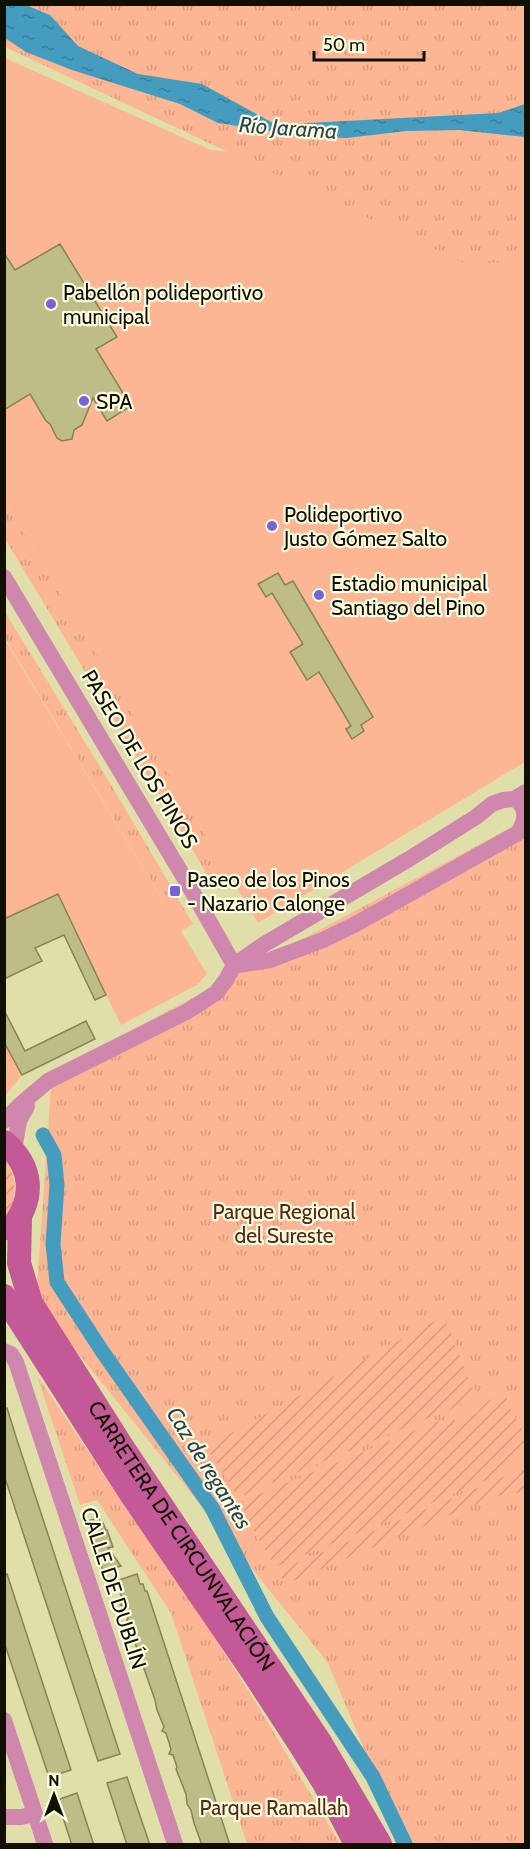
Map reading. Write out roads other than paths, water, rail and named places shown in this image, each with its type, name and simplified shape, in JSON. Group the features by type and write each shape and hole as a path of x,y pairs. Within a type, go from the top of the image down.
{"main road":[{"name":"CARRETERA DE CIRCUNVALACIÓN","path":"9,1146 23,1166 28,1183 28,1195 12,1226 19,1263 31,1303 123,1448 320,1742 380,1845"},
{"name":"CARRETERA DE CIRCUNVALACIÓN","path":"4,1296 131,1494 305,1753 324,1783 356,1845"}],"street":[{"name":"PASEO DE LOS PINOS","path":"4,577 234,965"},
{"path":"4,1121 48,1081 188,1011 216,993 234,965 263,945 408,859 476,817 492,804 520,795 525,819 518,833 354,925 324,939 270,960 234,965"},
{"path":"9,1146 19,1121 37,1089"},
{"name":"CALLE DE DUBLÍN","path":"4,1351 11,1354 16,1362 175,1845"},
{"path":"4,1720 45,1845"},
{"path":"4,1817 35,1814"}],"water":[{"name":"Río Jarama","path":"4,5 26,5 50,15 78,46 138,74 202,84 273,123 498,113 525,104 525,137 459,130 406,131 347,138 310,137 218,123 180,104 72,70 26,52 5,38"}],"waterway":[{"name":"Caz de regantes","path":"43,1135 54,1155 57,1185 53,1244 57,1282 102,1351 212,1508 267,1617 373,1777 405,1844"}],"place":[{"name":"Pabellón polideportivo municipal","path":"51,304"},
{"name":"SPA","path":"84,401"},
{"name":"Polideportivo Justo Gómez Salto","path":"272,526"},
{"name":"Estadio municipal Santiago del Pino","path":"319,595"},
{"name":"Paseo de los Pinos - Nazario Calonge","path":"175,891"}],"park label":[{"name":"Parque Regional del Sureste","path":"284,1223"},
{"name":"Parque Ramallah","path":"274,1807"}]}
